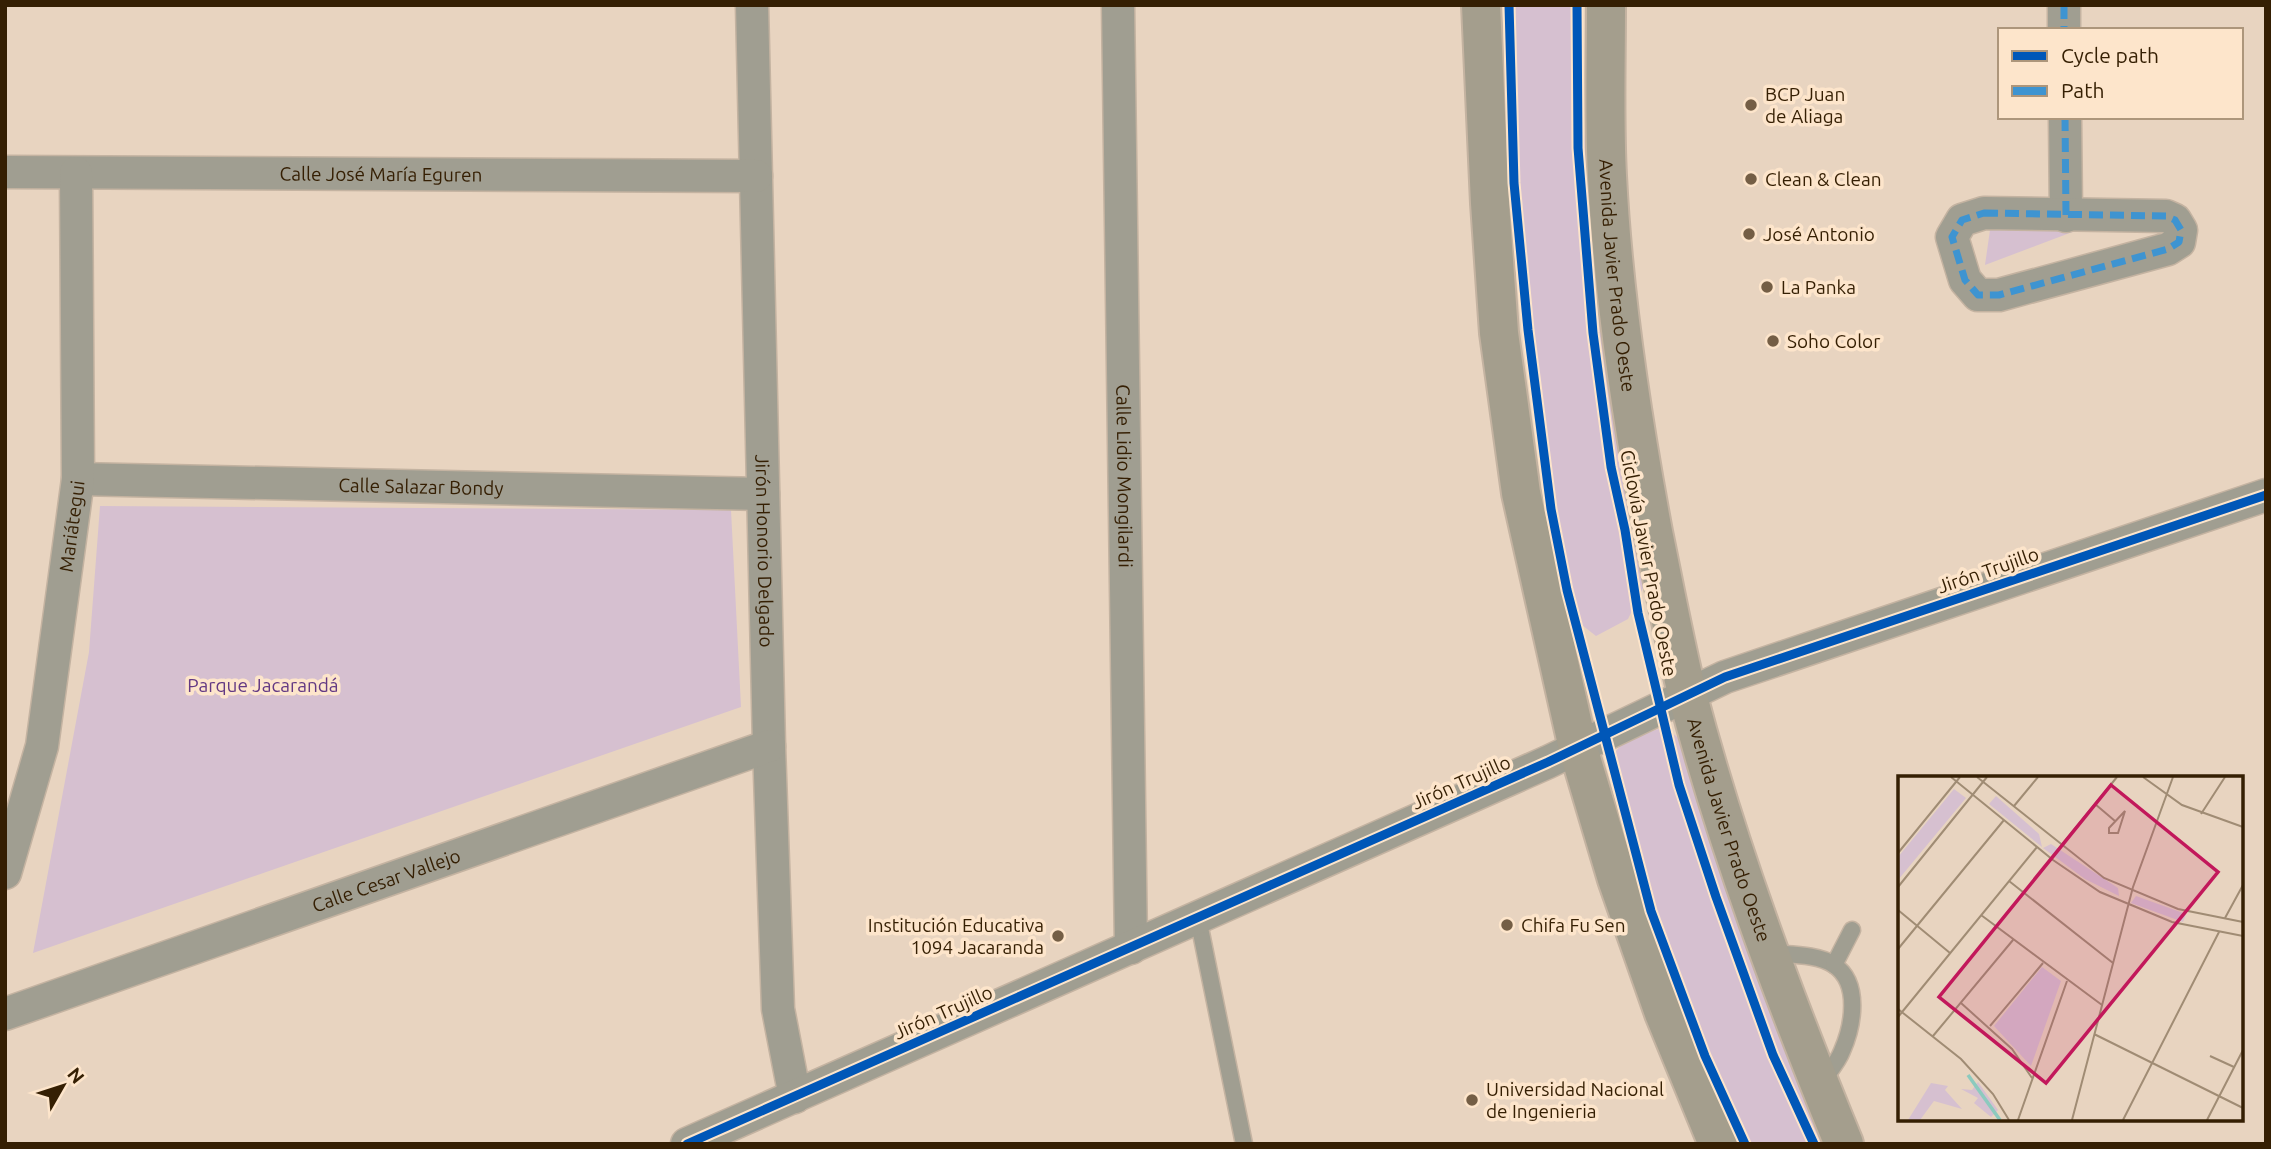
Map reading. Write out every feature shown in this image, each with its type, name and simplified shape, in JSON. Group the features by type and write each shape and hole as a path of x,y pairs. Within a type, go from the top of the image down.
{"main road":[{"path":"1481,5 1499,334 1521,492 1578,748 1621,891 1664,1013 1718,1144"},
{"name":"Avenida Javier Prado Oeste","path":"1606,5 1606,174 1618,309 1637,444 1666,600 1688,694 1735,850 1770,953 1844,1144"}],"street":[{"name":"Jirón Honorio Delgado","path":"752,5 769,746 778,1009 795,1097"},
{"name":"Calle Lidio Mongilardi","path":"1118,5 1131,948"},
{"path":"2064,5 2064,28"},
{"path":"2065,119 2066,216"},
{"name":"Calle José María Eguren","path":"5,172 756,176"},
{"name":"Mariátegui","path":"5,873 42,746 78,479 76,173"},
{"path":"1984,213 2066,216 2166,216 2175,220 2181,230 2179,242 2168,249 1999,295 1978,295 1965,279 1952,237 1962,220 1984,213"},
{"name":"Calle Salazar Bondy","path":"78,479 763,494"},
{"name":"Jirón Trujillo","path":"687,1144 1578,748 1738,672 2266,495"},
{"name":"Calle Cesar Vallejo","path":"5,1014 769,746"}],"lane":[{"path":"1198,918 1244,1144"},
{"path":"1834,965 1852,930"},
{"path":"1770,953 1821,959 1834,965 1845,976 1852,991 1851,1018 1842,1052 1820,1085"}],"green space":[{"path":"1509,5 1582,5 1583,119 1605,363 1643,588 1628,619 1596,636 1573,618 1534,390 1513,159"},
{"path":"2136,208 1985,265 1993,209"},
{"name":"Parque Jacarandá","path":"100,506 731,510 741,707 33,953 89,652"},
{"path":"1664,727 1684,742 1824,1144 1745,1144 1665,953 1635,853 1615,752 1625,741"}],"marked path":[{"path":"2064,5 2064,28"},
{"path":"2065,119 2066,216"},
{"path":"1984,213 2166,216 2175,220 2181,230 2179,242 2168,249 1999,295 1978,295 1965,280 1952,237 1962,220 1984,213"}],"cycle path":[{"path":"1509,5 1514,183 1528,330 1551,509 1567,590 1651,911 1705,1056 1745,1144"},
{"name":"Ciclovía Javier Prado Oeste","path":"1577,5 1578,148 1593,333 1611,467 1625,530 1638,613 1679,785 1716,897 1773,1055 1814,1144"},
{"path":"687,1144 1548,762 1725,677 2266,495"}],"place":[{"name":"BCP Juan de Aliaga","path":"1751,105"},
{"name":"Clean & Clean","path":"1751,179"},
{"name":"José Antonio","path":"1749,234"},
{"name":"La Panka","path":"1767,287"},
{"name":"Soho Color","path":"1773,341"},
{"name":"Chifa Fu Sen","path":"1507,925"},
{"name":"Institución Educativa 1094 Jacaranda","path":"1058,936"},
{"name":"Universidad Nacional de Ingenieria","path":"1472,1100"}]}
